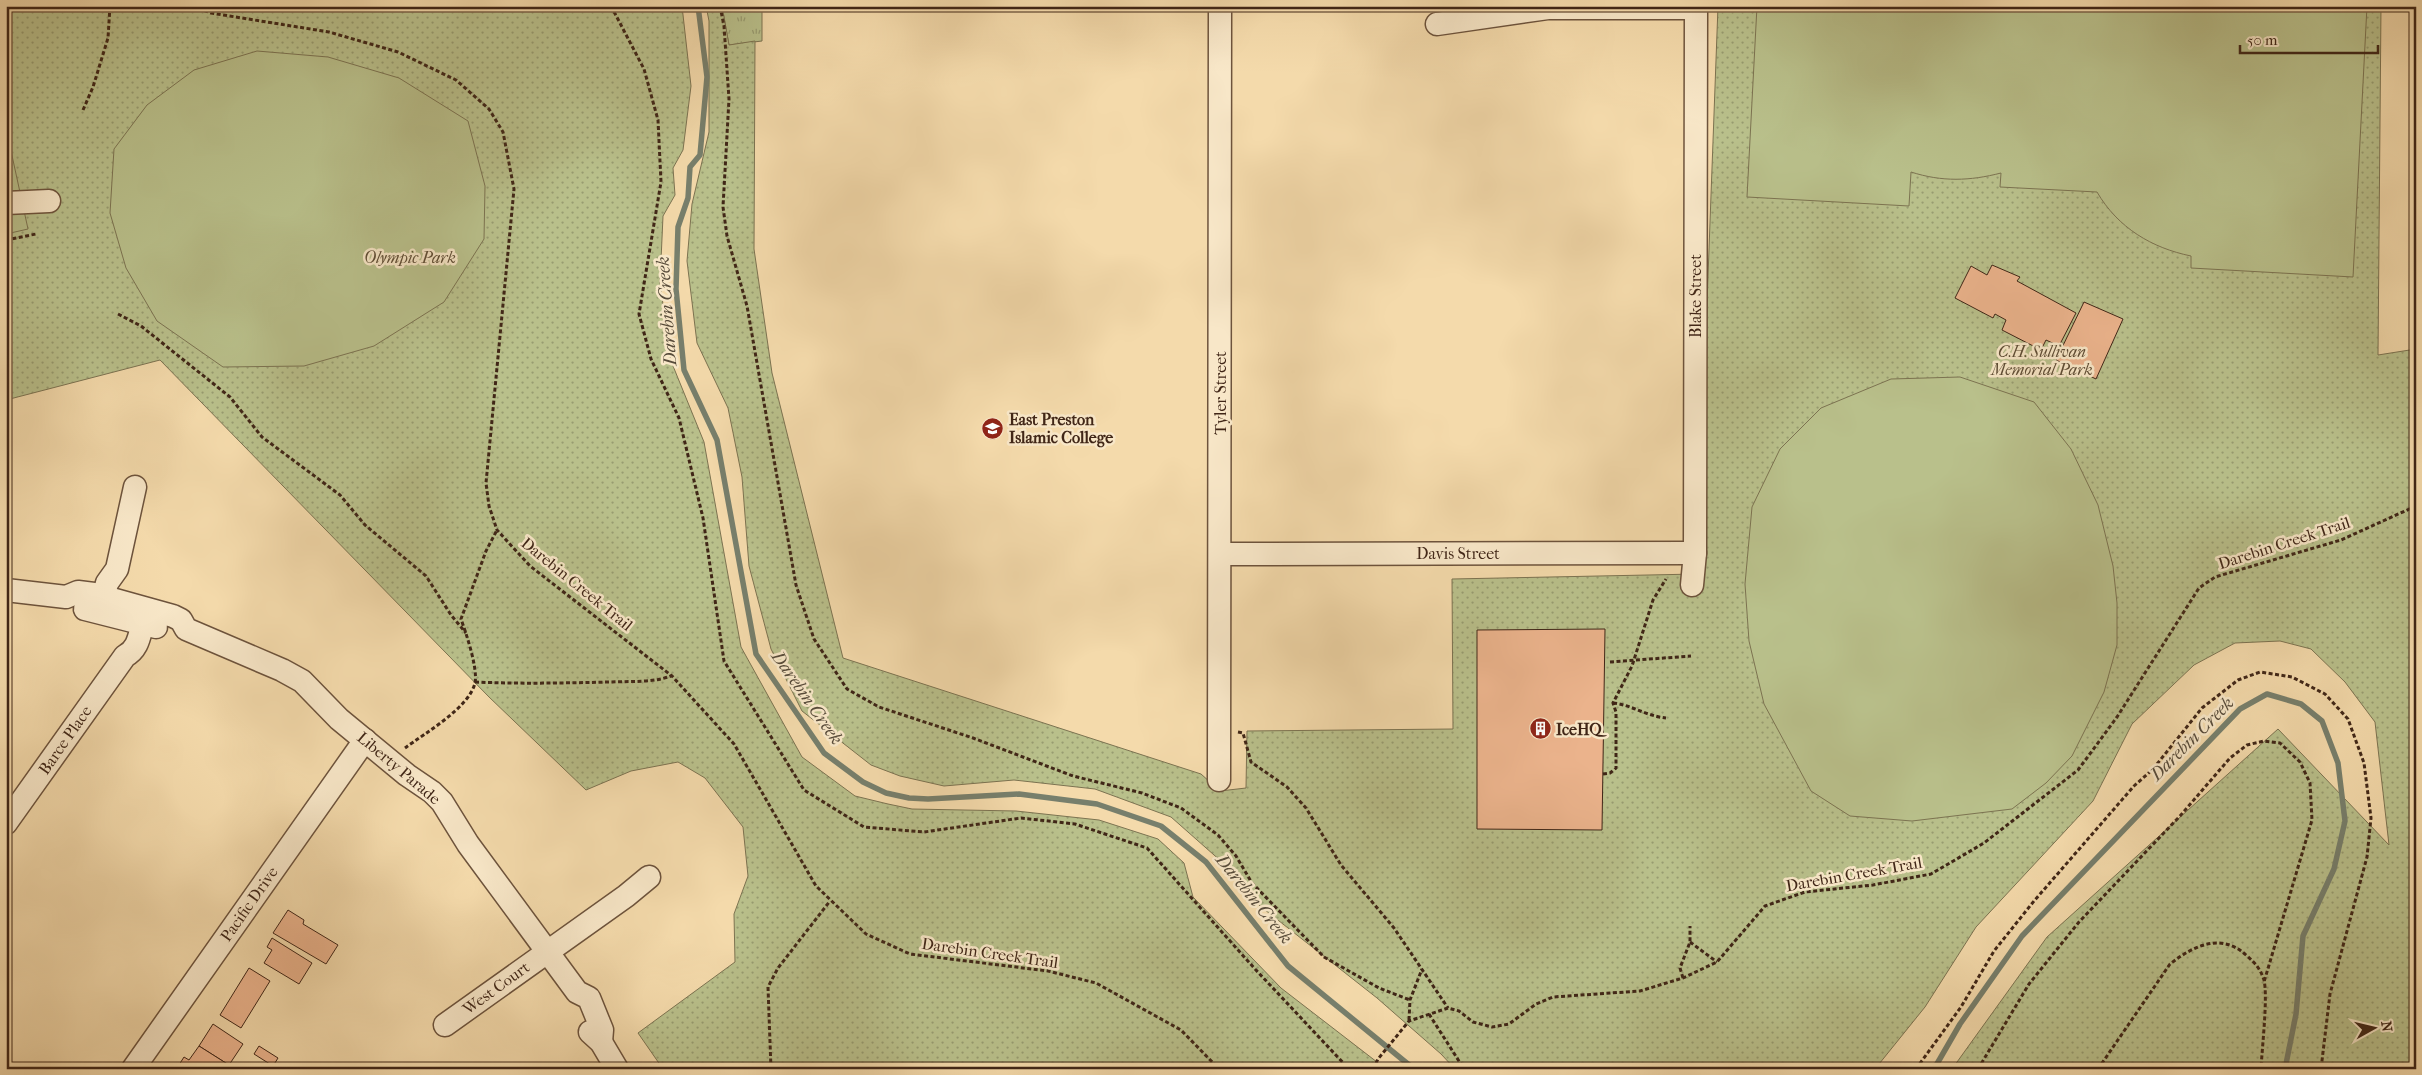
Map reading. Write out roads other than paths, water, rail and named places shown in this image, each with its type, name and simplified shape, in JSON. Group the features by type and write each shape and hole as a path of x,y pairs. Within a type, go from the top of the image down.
{"street":[{"name":"Tyler Street","path":"1219,780 1221,554 1220,6"},
{"path":"1437,24 1548,8 1696,7"},
{"name":"Blake Street","path":"1692,585 1695,553 1696,7"},
{"path":"6,203 49,201"},
{"name":"Barce Place","path":"6,823 125,656 137,646 119,611 121,577 117,569 136,487"},
{"name":"Davis Street","path":"1221,554 1695,553"},
{"name":"Liberty Parade","path":"6,590 66,597 78,592 119,611 178,633 186,629"},
{"name":"Liberty Parade","path":"119,611 173,616 181,620 186,629 292,674 302,681 339,719 442,802 468,844 546,952 577,992 589,998 602,1030 601,1042 617,1069"},
{"name":"Pacific Drive","path":"133,1069 365,740"},
{"name":"West Court","path":"445,1025 626,896 649,877"}],"waterway":[{"name":"Darebin Creek","path":"698,6 707,77 700,155 690,167 688,198 678,227 676,289 684,370 717,440 756,654 824,753 863,782 886,793 909,798 928,799 1019,794 1097,804 1161,826 1206,862 1288,966 1414,1069"},
{"name":"Darebin Creek","path":"1934,1069 1960,1024 2022,936 2240,709 2267,694 2301,704 2322,721 2338,763 2345,821 2334,869 2303,936 2296,1014 2285,1069"}],"place":[{"name":"East Preston Islamic College","path":"993,428"},
{"name":"IceHQ","path":"1540,729"}],"park label":[{"name":"Olympic Park","path":"410,257"},
{"name":"C.H. Sullivan Memorial Park","path":"2042,360"}]}
